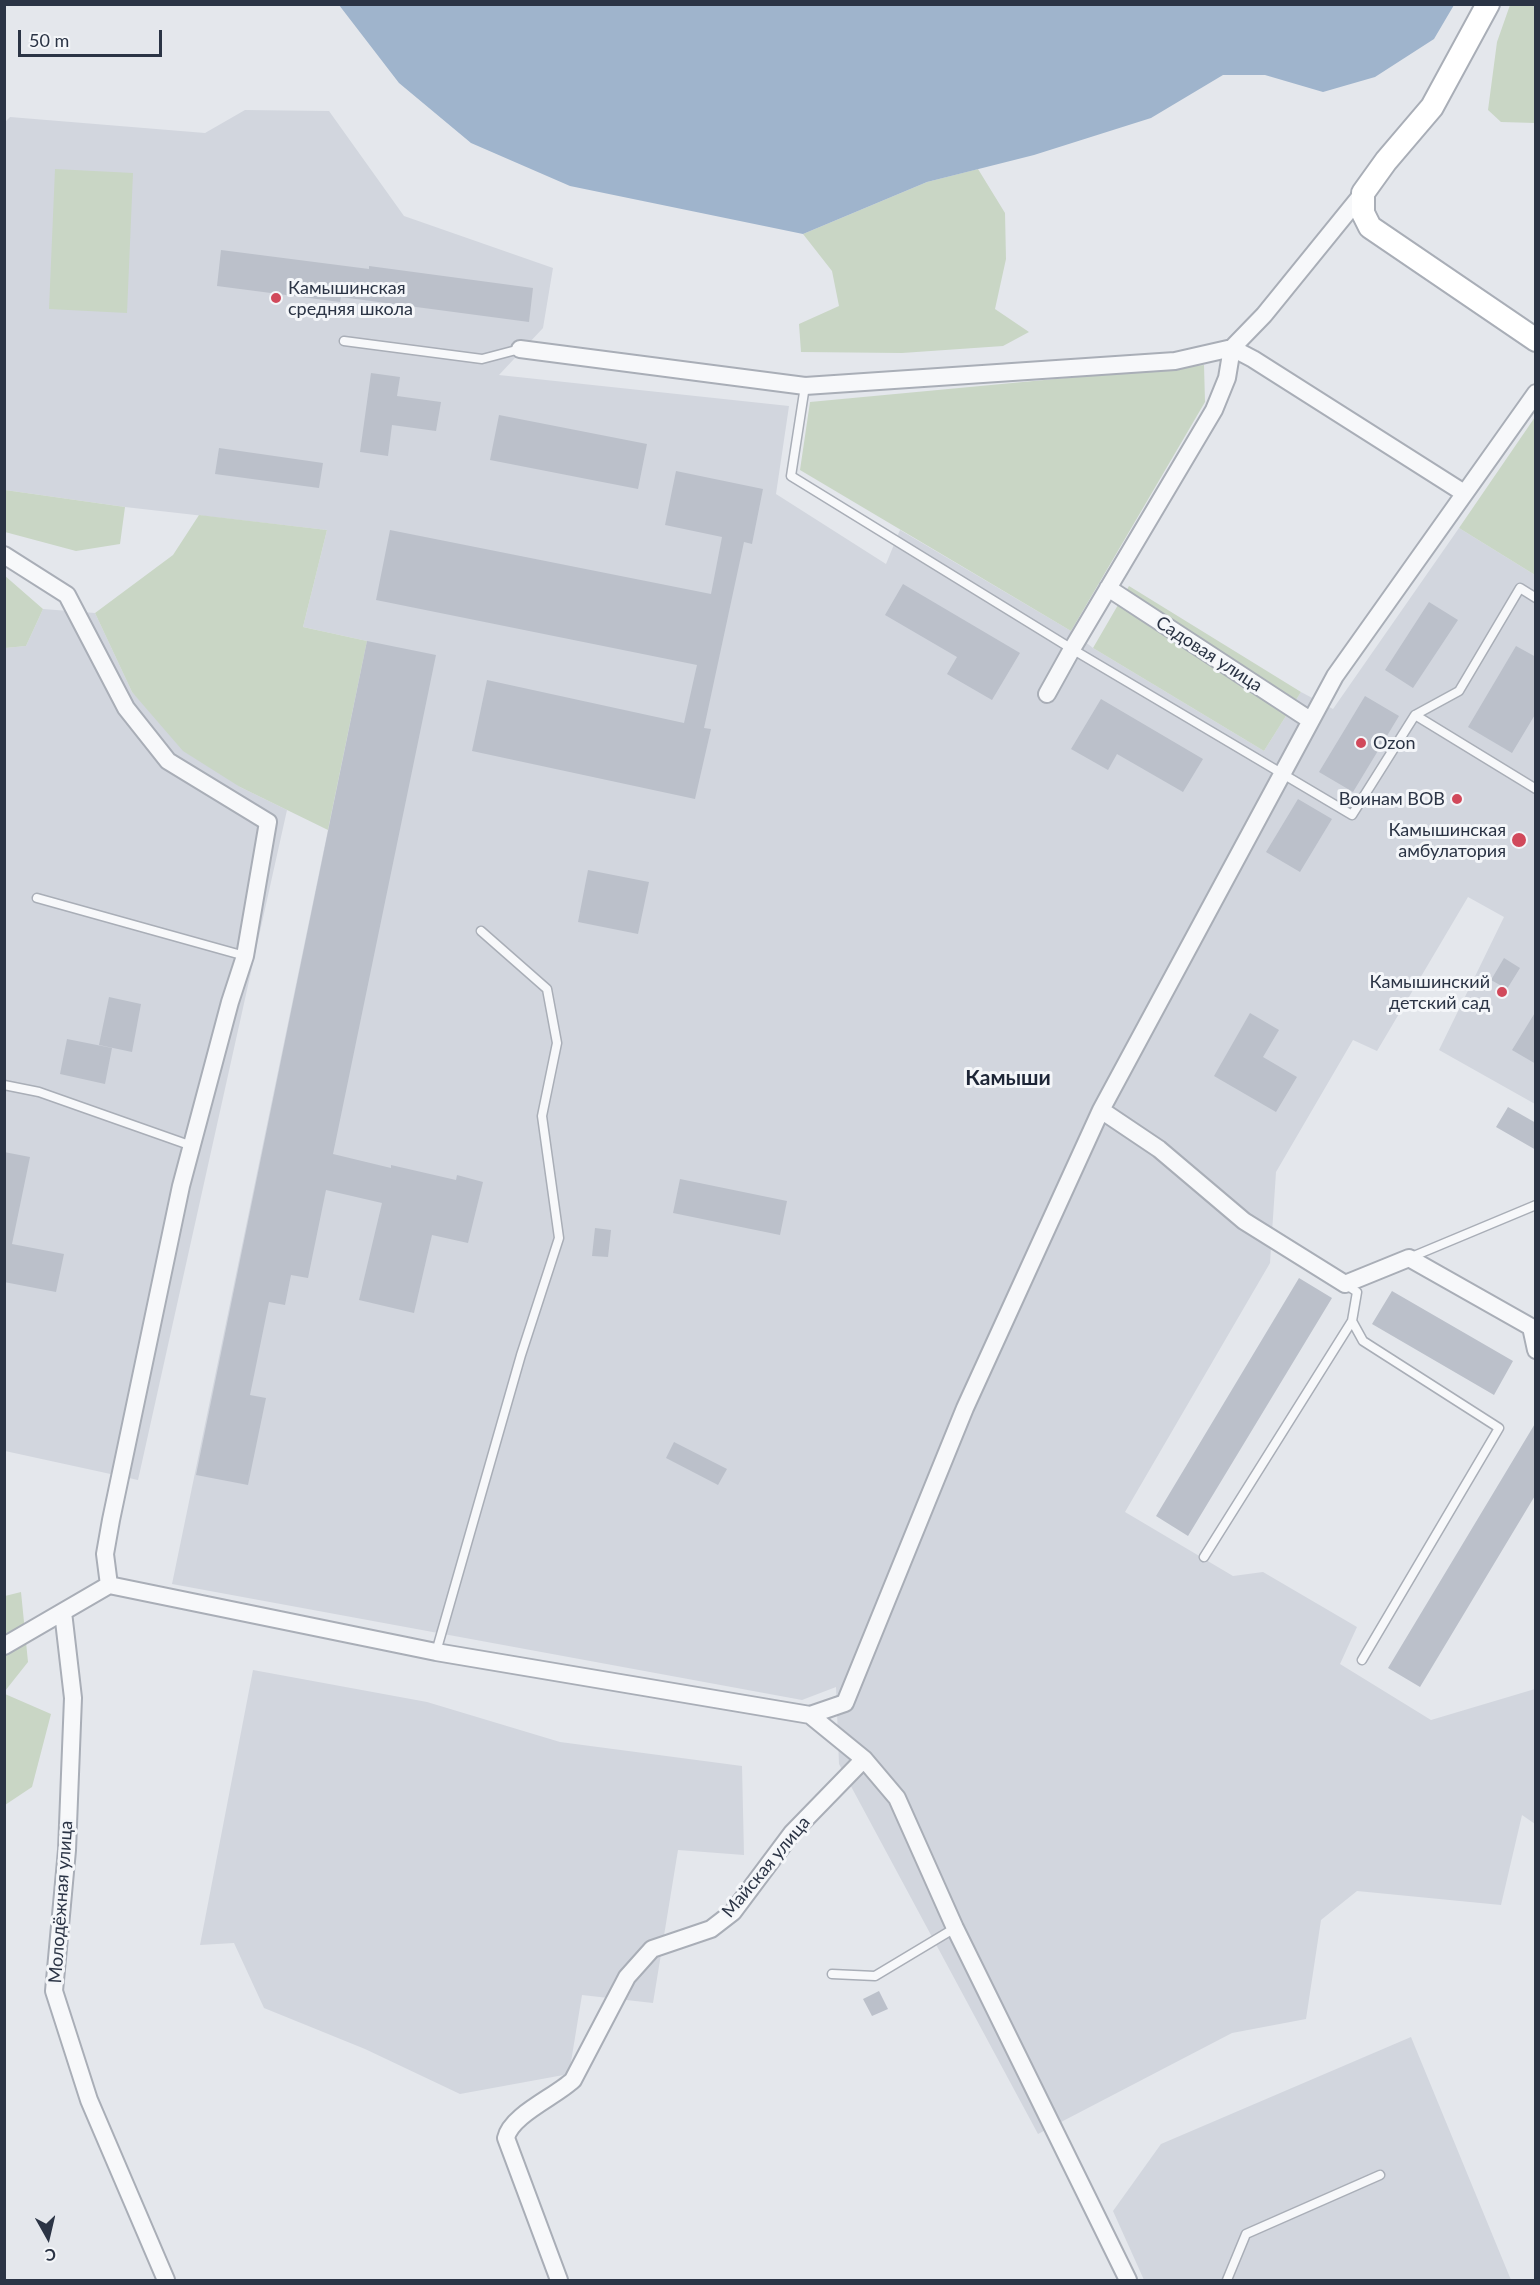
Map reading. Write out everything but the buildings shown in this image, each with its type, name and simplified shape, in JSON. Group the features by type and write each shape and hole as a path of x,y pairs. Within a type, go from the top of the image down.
{"street":[{"path":"520,349 805,386 1175,360 1232,348 1264,315 1432,106 1488,4"},
{"path":"1363,193 1364,213 1370,227 1536,340"},
{"path":"1232,348 1253,358 1464,493"},
{"path":"1047,694 1214,411 1227,378 1232,348"},
{"path":"4,1646 108,1585 436,1652 810,1715 845,1703 965,1408 1101,1110 1335,676 1536,393"},
{"path":"4,555 67,595 126,708 168,761 268,822 245,956 230,1002 179,1197 111,1520 105,1554 108,1585"},
{"name":"Садовая улица","path":"1108,588 1310,720"},
{"path":"1101,1110 1159,1149 1244,1221 1345,1284 1409,1258 1532,1327 1536,1350"},
{"name":"Молодёжная улица","path":"63,1612 73,1698 67,1850 54,1991 89,2100 166,2280"},
{"path":"810,1715 864,1759 897,1798 955,1928 1128,2280"},
{"name":"Майская улица","path":"559,2280 506,2138 508,2130 514,2122 573,2080 627,1977 652,1949 711,1929 733,1912 792,1833 864,1759"}],"lane":[{"path":"345,341 482,359 520,349"},
{"path":"805,386 790,477 1072,649 1352,815 1415,715 1459,691 1520,588 1536,598"},
{"path":"1415,715 1536,789"},
{"path":"37,898 245,956"},
{"path":"436,1652 521,1355 559,1238 542,1116 557,1044 547,989 481,931"},
{"path":"4,1085 39,1092 192,1146"},
{"path":"1409,1258 1536,1205"},
{"path":"1204,1557 1352,1322 1357,1292 1345,1284"},
{"path":"1352,1322 1363,1341 1499,1428 1362,1660"},
{"path":"832,1974 875,1976 955,1928"},
{"path":"1227,2280 1246,2234 1380,2175"}],"shaded area":[{"path":"245,110 329,111 404,216 553,268 543,328 499,375 789,406 776,494 886,564 900,530 1071,631 1093,648 1264,751 1301,692 1333,709 1459,528 1535,575 1535,1104 1439,1050 1504,917 1468,897 1377,1051 1353,1040 1276,1172 1270,1263 1125,1512 1233,1576 1263,1572 1357,1627 1340,1664 1431,1720 1535,1689 1535,1824 1522,1815 1501,1905 1357,1891 1321,1920 1306,2019 1232,2033 1038,2134 839,1764 836,1687 802,1700 172,1584 367,641 303,627 327,530 125,507 5,490 5,122 10,117 205,133"},
{"path":"43,609 95,613 132,692 240,787 287,810 138,1480 5,1451 5,648 26,646"},
{"path":"253,1670 427,1702 560,1742 742,1766 744,1855 678,1850 653,2003 582,1995 569,2074 460,2094 365,2049 264,2008 234,1943 200,1945"},
{"path":"1411,2037 1511,2280 1144,2280 1113,2211 1161,2144"}],"green space":[{"path":"1510,5 1535,5 1535,123 1501,122 1488,110 1497,42"},
{"path":"55,169 133,173 127,313 49,309"},
{"path":"978,169 1005,213 1006,259 995,309 1029,332 1003,346 902,353 801,352 799,324 839,306 832,271 803,234 927,182"},
{"path":"1204,365 1205,402 1071,631 800,470 810,402"},
{"path":"1536,417 1535,575 1459,528"},
{"path":"5,490 125,507 120,544 76,551 5,532"},
{"path":"199,515 327,530 303,627 367,641 328,830 240,787 183,751 132,692 95,613 173,555"},
{"path":"4,575 43,609 26,646 5,648"},
{"path":"1129,586 1301,692 1264,751 1093,648"},
{"path":"21,1592 28,1662 5,1691 5,1596"},
{"path":"5,1694 51,1714 32,1787 5,1805"}],"water":[{"path":"339,5 1454,5 1434,39 1375,77 1323,92 1265,75 1223,75 1151,118 1034,155 927,182 803,234 570,186 471,143 399,83"}],"place":[{"name":"Камышинская средняя школа","path":"276,298"},
{"name":"Ozon","path":"1361,743"},
{"name":"Воинам ВОВ","path":"1457,799"},
{"name":"Камышинская амбулатория","path":"1519,840"},
{"name":"Камышинский детский сад","path":"1502,992"}],"district":[{"name":"Камыши","path":"1008,1078"}]}
